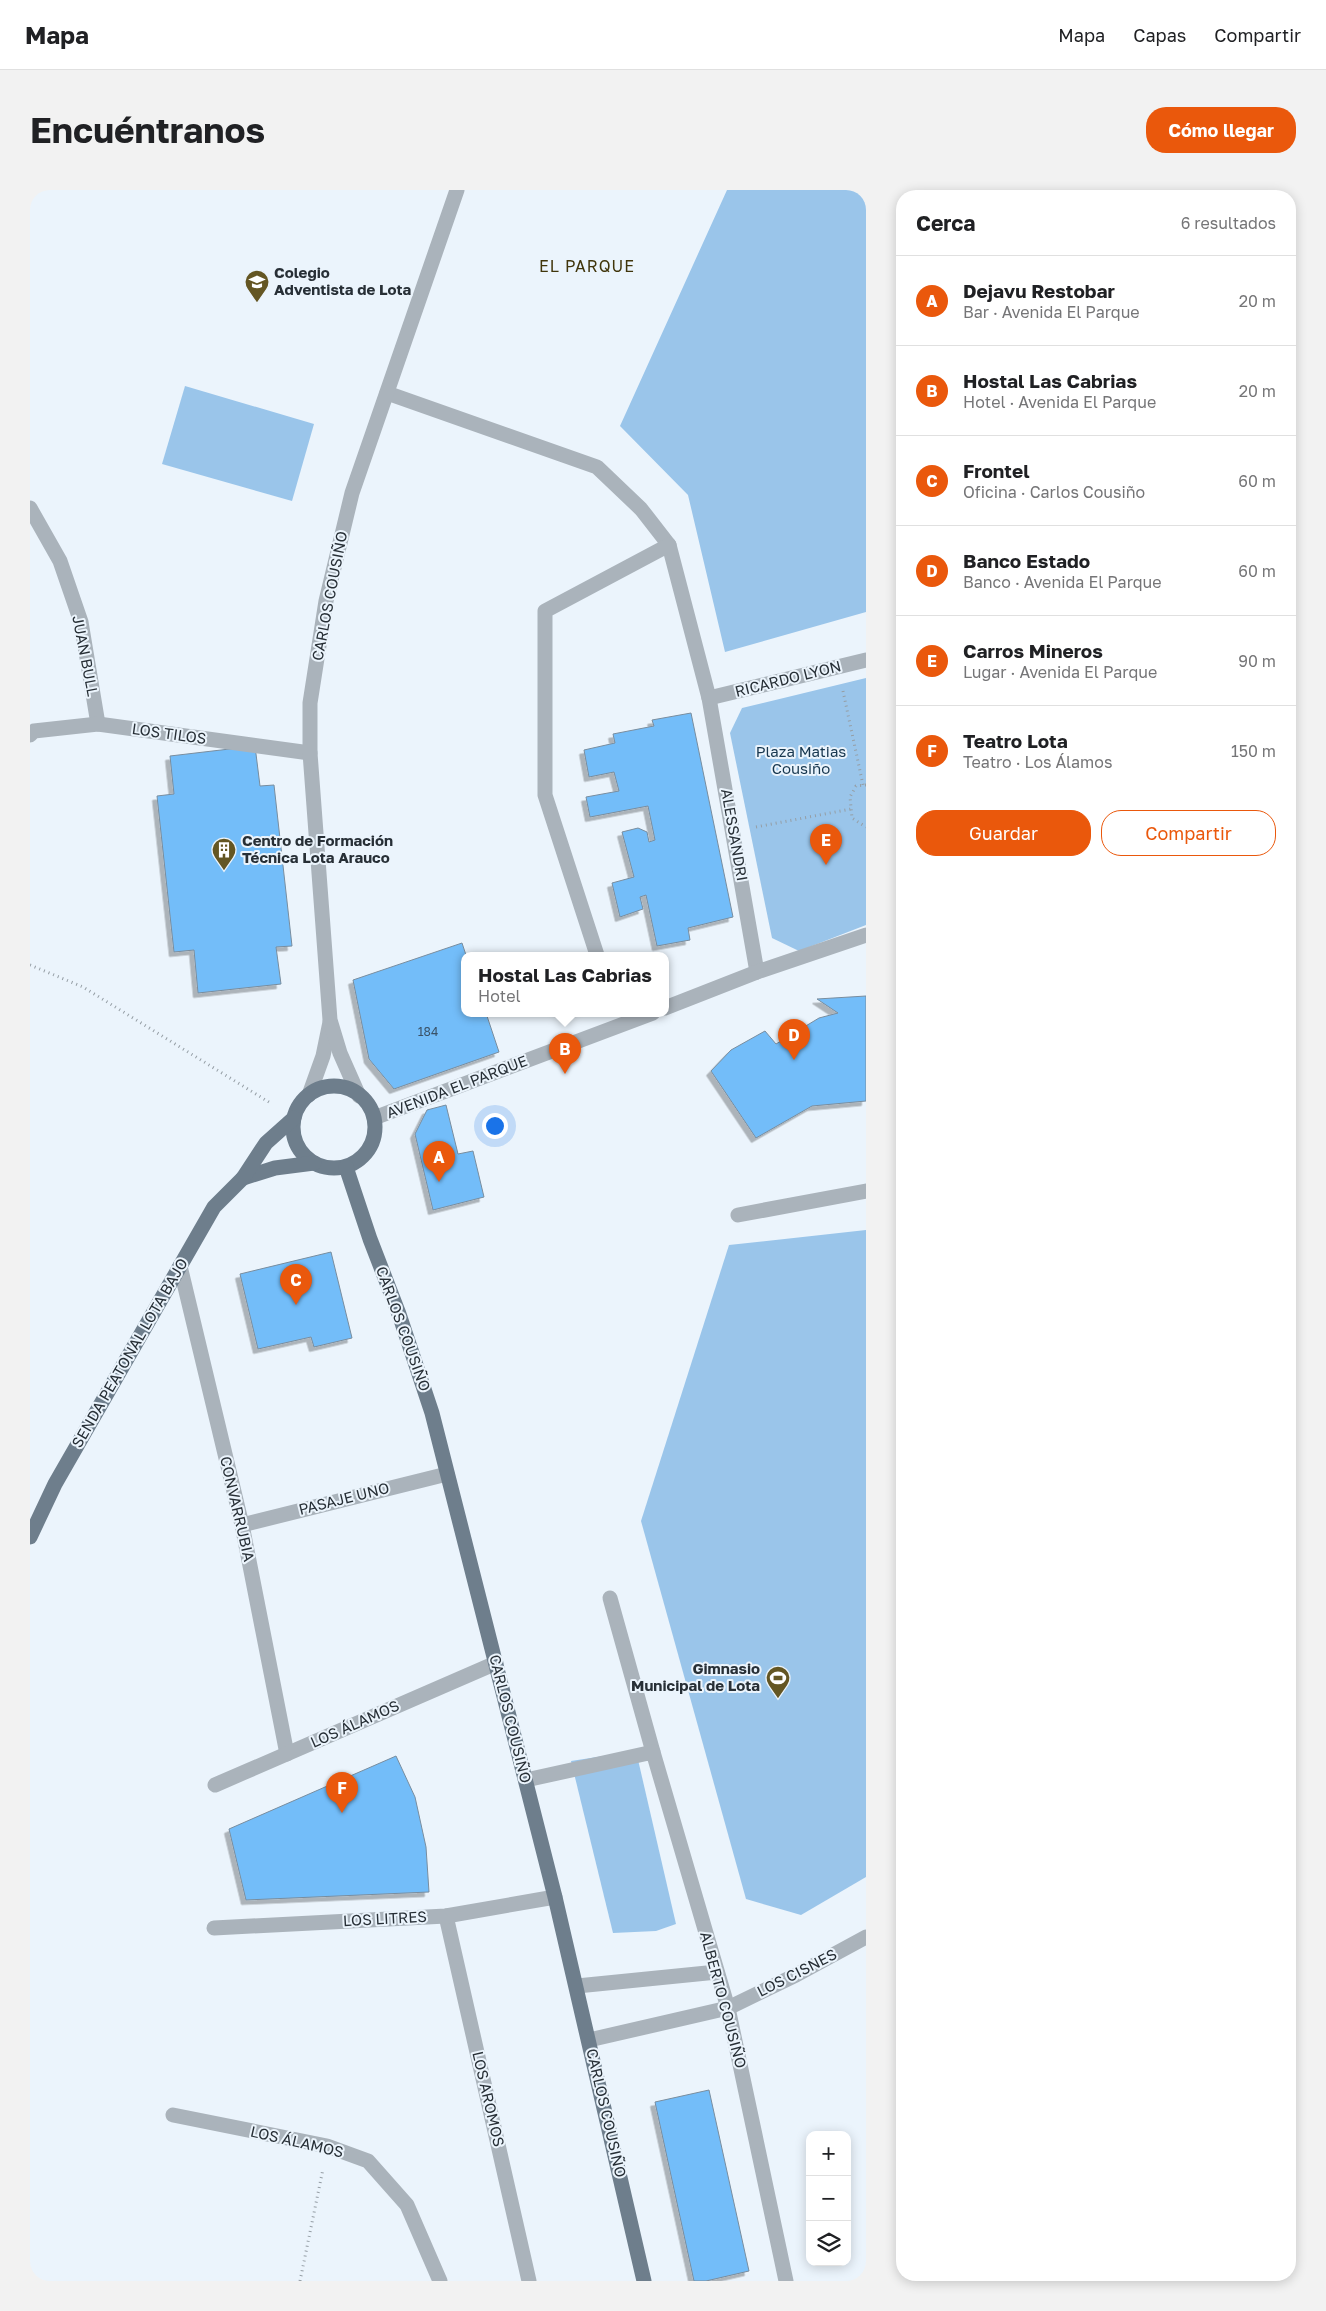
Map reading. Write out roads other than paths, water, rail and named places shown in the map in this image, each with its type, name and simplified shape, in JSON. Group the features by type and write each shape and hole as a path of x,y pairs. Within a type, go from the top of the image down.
{"main road":[{"path":"334,1087 352,1091 366,1102 374,1118 374,1133 369,1148 359,1160 346,1166 324,1167 314,1164 306,1157 294,1139 294,1118 302,1101 309,1095 326,1088 334,1087"},
{"name":"SENDA PEATONAL LOTA BAJO","path":"30,1537 55,1484 214,1208 243,1178 266,1143 294,1118"},
{"name":"SENDA PEATONAL LOTA BAJO","path":"243,1178 275,1168 314,1164"},
{"name":"CARLOS COUSIÑO","path":"346,1166 370,1239 420,1374 447,1474 577,1986 644,2281"}],"street":[{"name":"CARLOS COUSIÑO","path":"359,1096 340,1053 330,1020 310,754 310,703 326,601 352,493 457,190"},
{"path":"387,392 597,467 641,509 670,545 545,611 545,795 595,952"},
{"name":"JUAN BULL","path":"30,508 60,561 81,622 98,724"},
{"name":"ALESSANDRI","path":"670,545 709,698 734,831 757,972"},
{"name":"RICARDO LYON","path":"709,698 866,660"},
{"name":"LOS TILOS","path":"30,735 34,730 98,724 310,754"},
{"path":"669,1006 757,972 866,935"},
{"name":"AVENIDA EL PARQUE","path":"374,1118 617,1019"},
{"name":"CARLOS COUSIÑO","path":"309,1095 323,1056 330,1020"},
{"path":"738,1215 866,1191"},
{"name":"CONVARRUBIA","path":"180,1266 242,1525 287,1754"},
{"name":"PASAJE UNO","path":"242,1525 447,1474"},
{"name":"ALBERTO COUSIÑO","path":"610,1598 728,2008 786,2281"},
{"name":"LOS ÁLAMOS","path":"215,1785 496,1663"},
{"path":"526,1780 653,1752"},
{"name":"LOS LITRES","path":"214,1928 446,1916 555,1897"},
{"name":"LOS AROMOS","path":"446,1916 529,2281"},
{"name":"LOS CISNES","path":"589,2040 728,2008 796,1975 866,1936"},
{"path":"577,1986 717,1972"},
{"name":"LOS ÁLAMOS","path":"173,2115 327,2146 368,2161 407,2205 440,2281"}],"place":[{"name":"Colegio Adventista de Lota","path":"257,303"},
{"name":"Carros Mineros","path":"826,865"},
{"name":"Centro de Formación Técnica Lota Arauco","path":"224,871"},
{"name":"Banco Estado","path":"794,1060"},
{"name":"Hostal Las Cabrias","path":"565,1074"},
{"name":"Dejavu Restobar","path":"439,1182"},
{"name":"Frontel","path":"296,1305"},
{"name":"Gimnasio Municipal de Lota","path":"778,1699"},
{"name":"Teatro Lota","path":"342,1813"}],"district":[{"name":"EL PARQUE","path":"587,266"}],"park label":[{"name":"Plaza Matias Cousiño","path":"801,760"}]}
